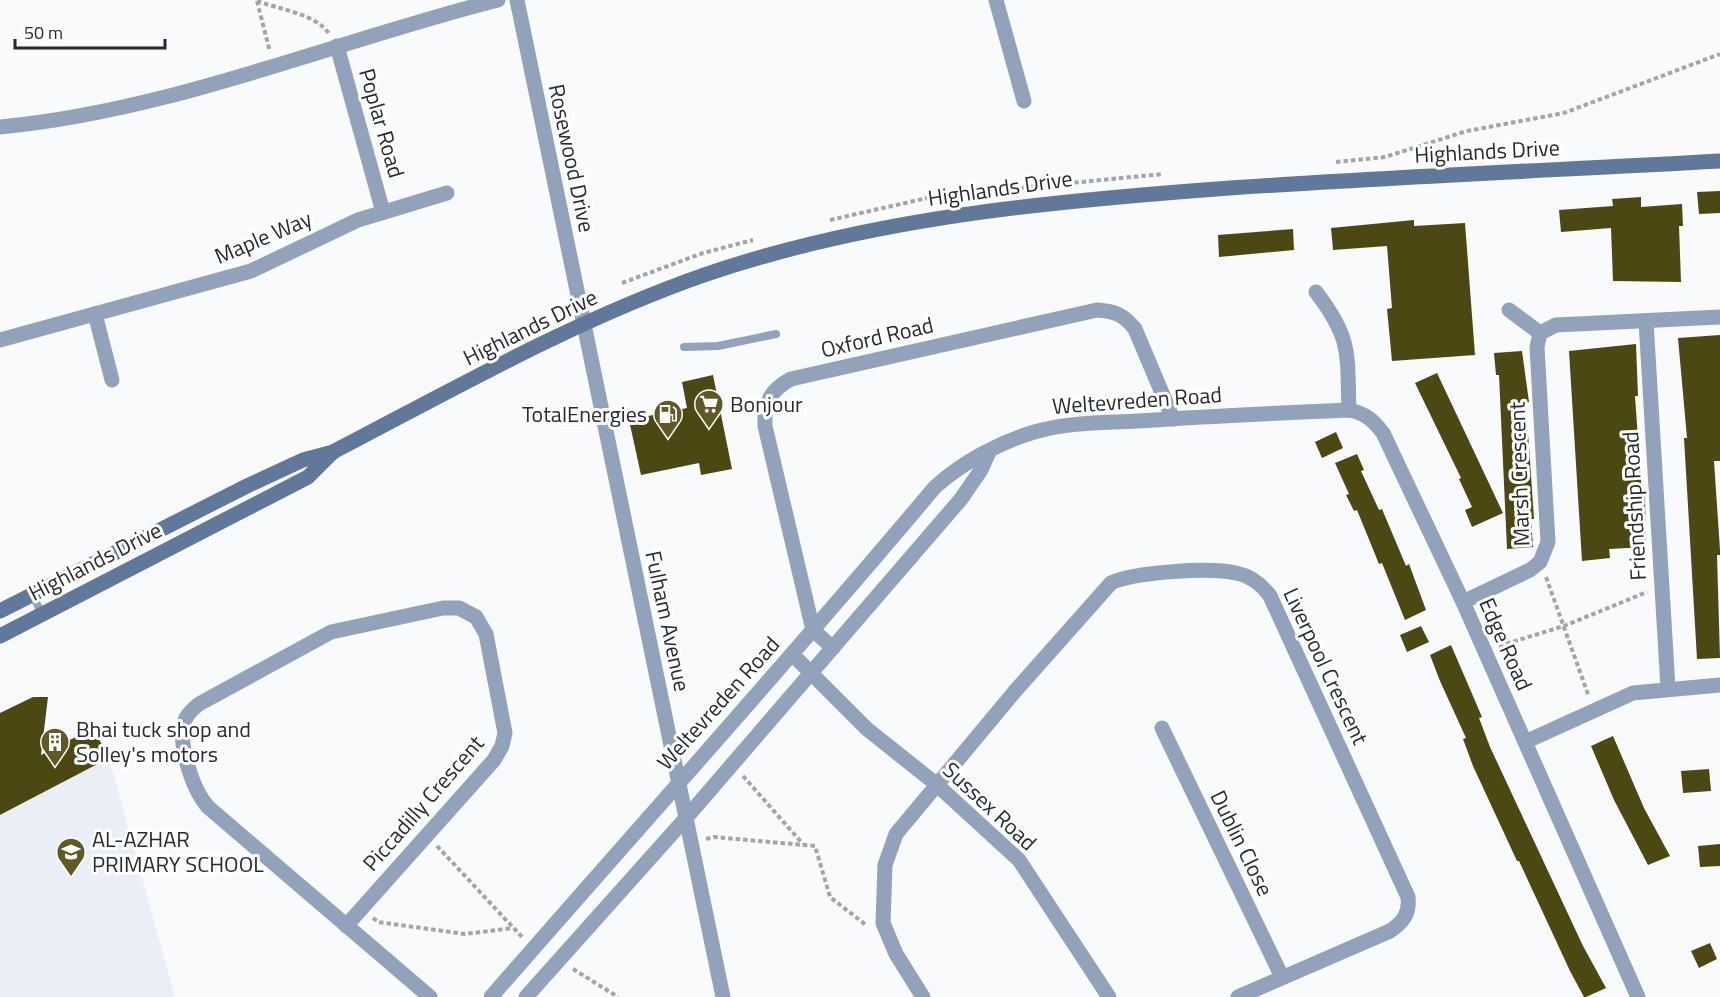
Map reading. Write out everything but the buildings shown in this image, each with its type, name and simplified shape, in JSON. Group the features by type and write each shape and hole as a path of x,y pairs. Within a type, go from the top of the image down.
{"main road":[{"name":"Highlands Drive","path":"0,610 247,486 303,460 333,452 583,324 696,279 757,260 876,230 962,215 1109,197 1720,161"},
{"name":"Highlands Drive","path":"0,636 308,477 333,452"}],"street":[{"path":"0,127 46,123 131,106 273,66 396,27 498,0"},
{"name":"Rosewood Drive","path":"517,0 583,324"},
{"path":"996,0 1024,101"},
{"name":"Poplar Road","path":"337,46 383,212"},
{"name":"Maple Way","path":"0,340 251,271 335,231 383,212 447,193"},
{"path":"1316,292 1333,313 1347,345 1348,410"},
{"name":"Oxford Road","path":"813,630 765,426 764,410 769,396 778,386 791,379 1096,310 1113,311 1126,317 1136,329 1173,418"},
{"path":"1509,310 1540,333 1556,325 1720,317"},
{"path":"95,314 112,380"},
{"name":"Friendship Road","path":"1646,321 1668,688"},
{"name":"Fulham Avenue","path":"583,324 723,997"},
{"name":"Marsh Crescent","path":"1462,602 1530,570 1540,562 1548,542 1536,347 1540,333"},
{"name":"Edge Road","path":"1258,415 1348,410 1361,412 1373,420 1383,433 1485,651 1638,997"},
{"name":"Weltevreden Road","path":"491,997 678,781 793,655 935,488 966,463 1013,439 1040,430 1072,425 1173,418 1258,415"},
{"path":"525,997 686,818 961,500 981,470 989,452"},
{"name":"Liverpool Crescent","path":"883,923 882,897 889,850 896,834 1100,592 1111,583 1140,574 1223,571 1237,573 1251,578 1270,596 1408,897 1409,905 1404,920 1390,931 1238,997"},
{"name":"Piccadilly Crescent","path":"346,926 494,760 504,740 504,716 486,634 476,617 464,609 443,608 331,632 199,704 191,711 182,730 183,744 200,797 346,926 430,997"},
{"path":"813,630 833,648"},
{"name":"Sussex Road","path":"793,655 867,729 936,784 1019,860 1109,997"},
{"path":"1526,742 1633,693 1720,685"},
{"name":"Dublin Close","path":"1162,728 1282,977"},
{"path":"883,923 896,954 923,997"}],"lane":[{"path":"684,347 717,346 776,334"},
{"path":"32,594 42,614"}],"path":[{"path":"257,1 313,21 325,28 337,46"},
{"path":"257,1 273,66"},
{"path":"1328,162 1385,157 1467,131 1564,113 1720,54"},
{"path":"825,221 936,196 1167,173"},
{"path":"622,283 703,253 758,238"},
{"path":"1540,562 1593,711"},
{"path":"1485,651 1527,635 1564,626 1650,591 1661,590"},
{"path":"739,772 804,845"},
{"path":"427,836 533,949"},
{"path":"714,837 816,846 830,897 867,926 883,923"},
{"path":"362,909 378,921 465,934 513,928"},
{"path":"560,958 578,974 618,997"}],"shaded area":[{"name":"AL-AZHAR PRIMARY SCHOOL","path":"109,758 175,997 0,997 0,816"}],"place":[{"name":"Bonjour","path":"709,430"},
{"name":"TotalEnergies","path":"668,440"},
{"name":"Bhai tuck shop and Solley's motors","path":"55,768"},
{"name":"AL-AZHAR PRIMARY SCHOOL","path":"71,878"}]}
